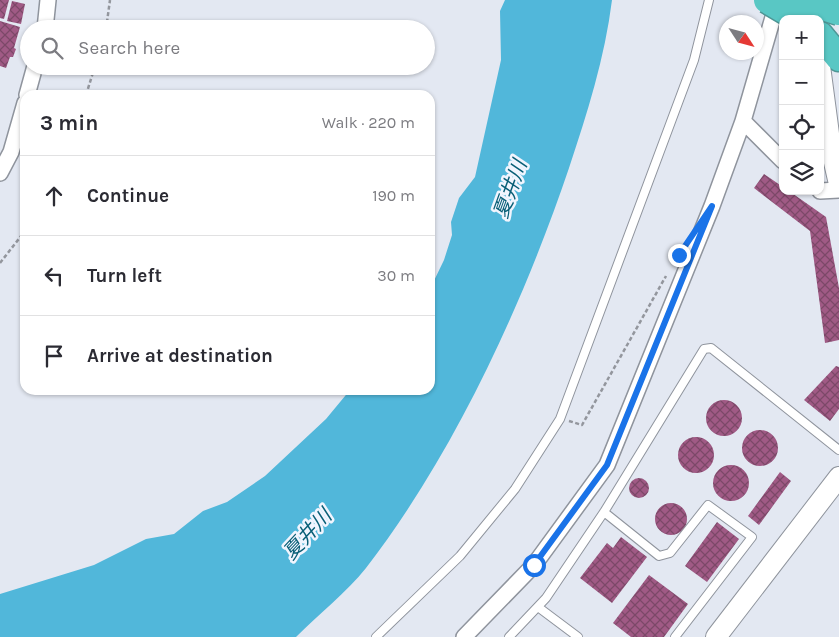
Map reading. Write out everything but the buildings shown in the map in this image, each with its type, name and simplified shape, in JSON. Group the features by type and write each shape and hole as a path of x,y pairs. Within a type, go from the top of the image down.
{"highway":[{"path":"766,0 792,15"},
{"path":"801,0 839,12"},
{"path":"824,40 839,58"}],"street":[{"path":"46,20 48,0"},
{"path":"464,637 534,565 607,465 712,206 743,121 778,0"},
{"path":"821,15 822,0"},
{"path":"28,90 33,75"},
{"path":"824,96 831,149 839,184"},
{"path":"0,173 11,152 20,120"},
{"path":"743,121 779,157"},
{"path":"824,191 839,190"},
{"path":"716,637 839,477"}],"lane":[{"path":"376,637 460,556 515,488 560,419 694,60 709,0"},
{"path":"509,637 538,607 604,512 704,349 711,348 839,450"},
{"path":"604,512 659,556 670,553 708,505 752,537 674,637"},
{"path":"538,607 578,637"}],"path":[{"path":"107,20 110,0"},
{"path":"88,90 92,75"},
{"path":"0,264 20,238"},
{"path":"560,419 582,425 669,272"}],"water":[{"name":"夏井川","path":"505,0 612,0 605,43 589,106 551,220 508,324 457,427 428,477 398,524 366,568 341,595 296,637 0,637 0,594 94,565 146,539 174,534 203,511 227,502 265,476 326,419 346,395 435,395 435,279 444,260 452,235 451,222 459,198 475,177 501,60 500,11"}],"route":[{"path":"534,565 607,465 712,206 679,255"}]}
